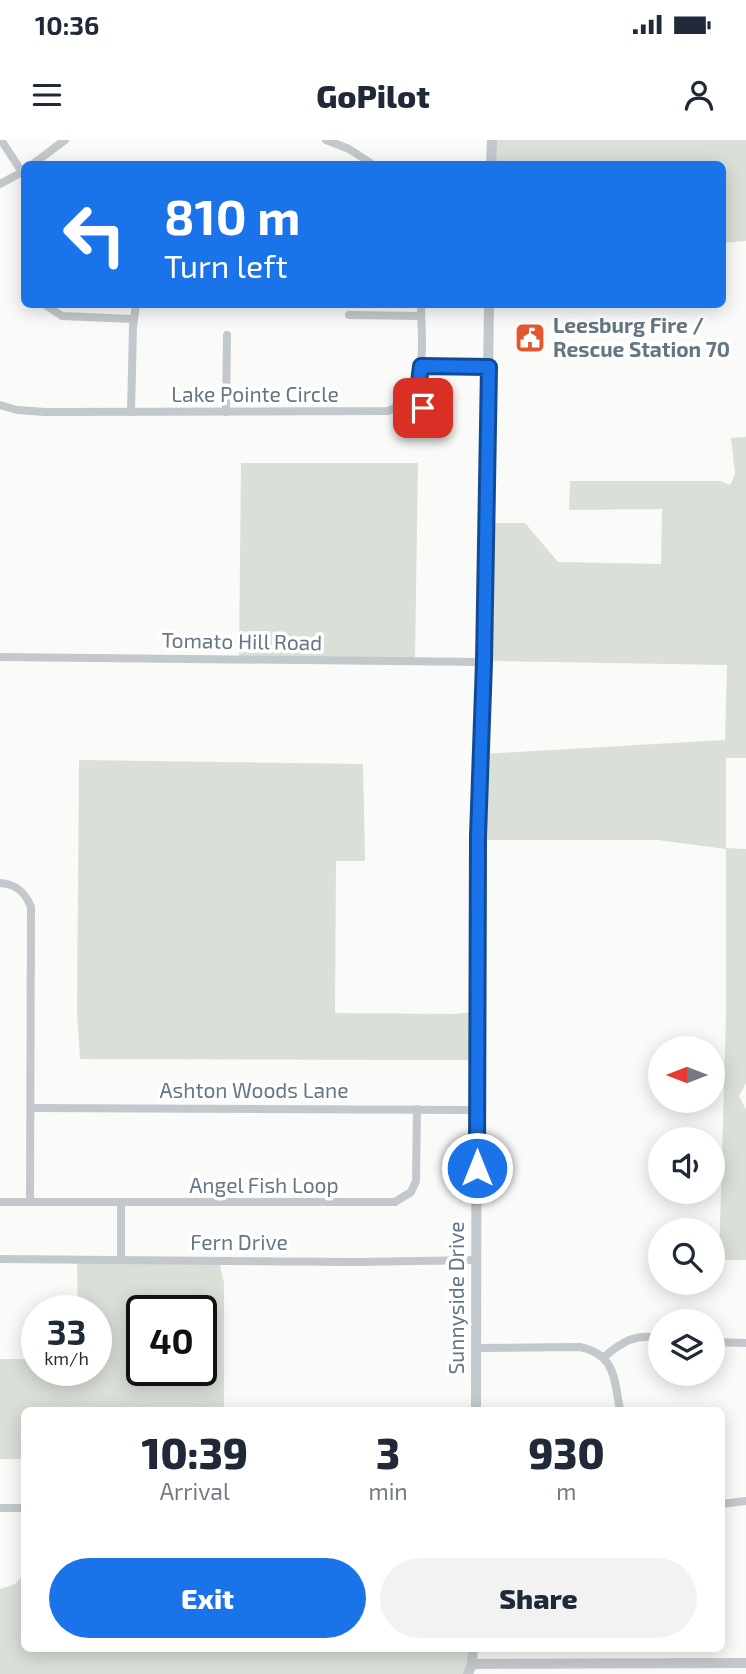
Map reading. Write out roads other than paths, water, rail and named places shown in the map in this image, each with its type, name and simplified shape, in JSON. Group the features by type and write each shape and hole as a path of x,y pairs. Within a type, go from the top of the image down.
{"street":[{"path":"1,140 21,169"},
{"path":"37,161 65,140"},
{"path":"326,140 349,149 367,161"},
{"path":"491,161 492,140"},
{"path":"0,184 21,174"},
{"path":"50,308 62,316 133,318"},
{"path":"131,412 135,308"},
{"path":"396,408 412,395 419,382 421,308"},
{"name":"Sunnyside Drive","path":"476,1407 478,836 484,662 489,308"},
{"path":"349,315 421,316"},
{"path":"226,412 227,335"},
{"path":"421,366 489,367"},
{"name":"Lake Pointe Circle","path":"0,405 17,410 45,412 379,413 396,408 413,416 420,415 423,408 412,395"},
{"name":"Tomato Hill Road","path":"0,657 484,662"},
{"path":"0,883 15,886 22,891 31,907 30,1202"},
{"name":"Ashton Woods Lane","path":"31,1108 477,1110"},
{"name":"Angel Fish Loop","path":"0,1202 396,1202 411,1192 416,1181 417,1109"},
{"path":"121,1203 121,1260"},
{"name":"Fern Drive","path":"0,1259 395,1262 477,1260"},
{"path":"604,1357 625,1340 638,1336 648,1337"},
{"path":"725,1342 746,1343"},
{"path":"477,1348 580,1347 591,1350 604,1357 609,1364 619,1407"},
{"path":"725,1504 746,1501"},
{"path":"0,1508 21,1508"},
{"path":"470,1669 570,1669 746,1663"}],"place":[{"name":"Leesburg Fire / Rescue Station 70","path":"530,338"}]}
